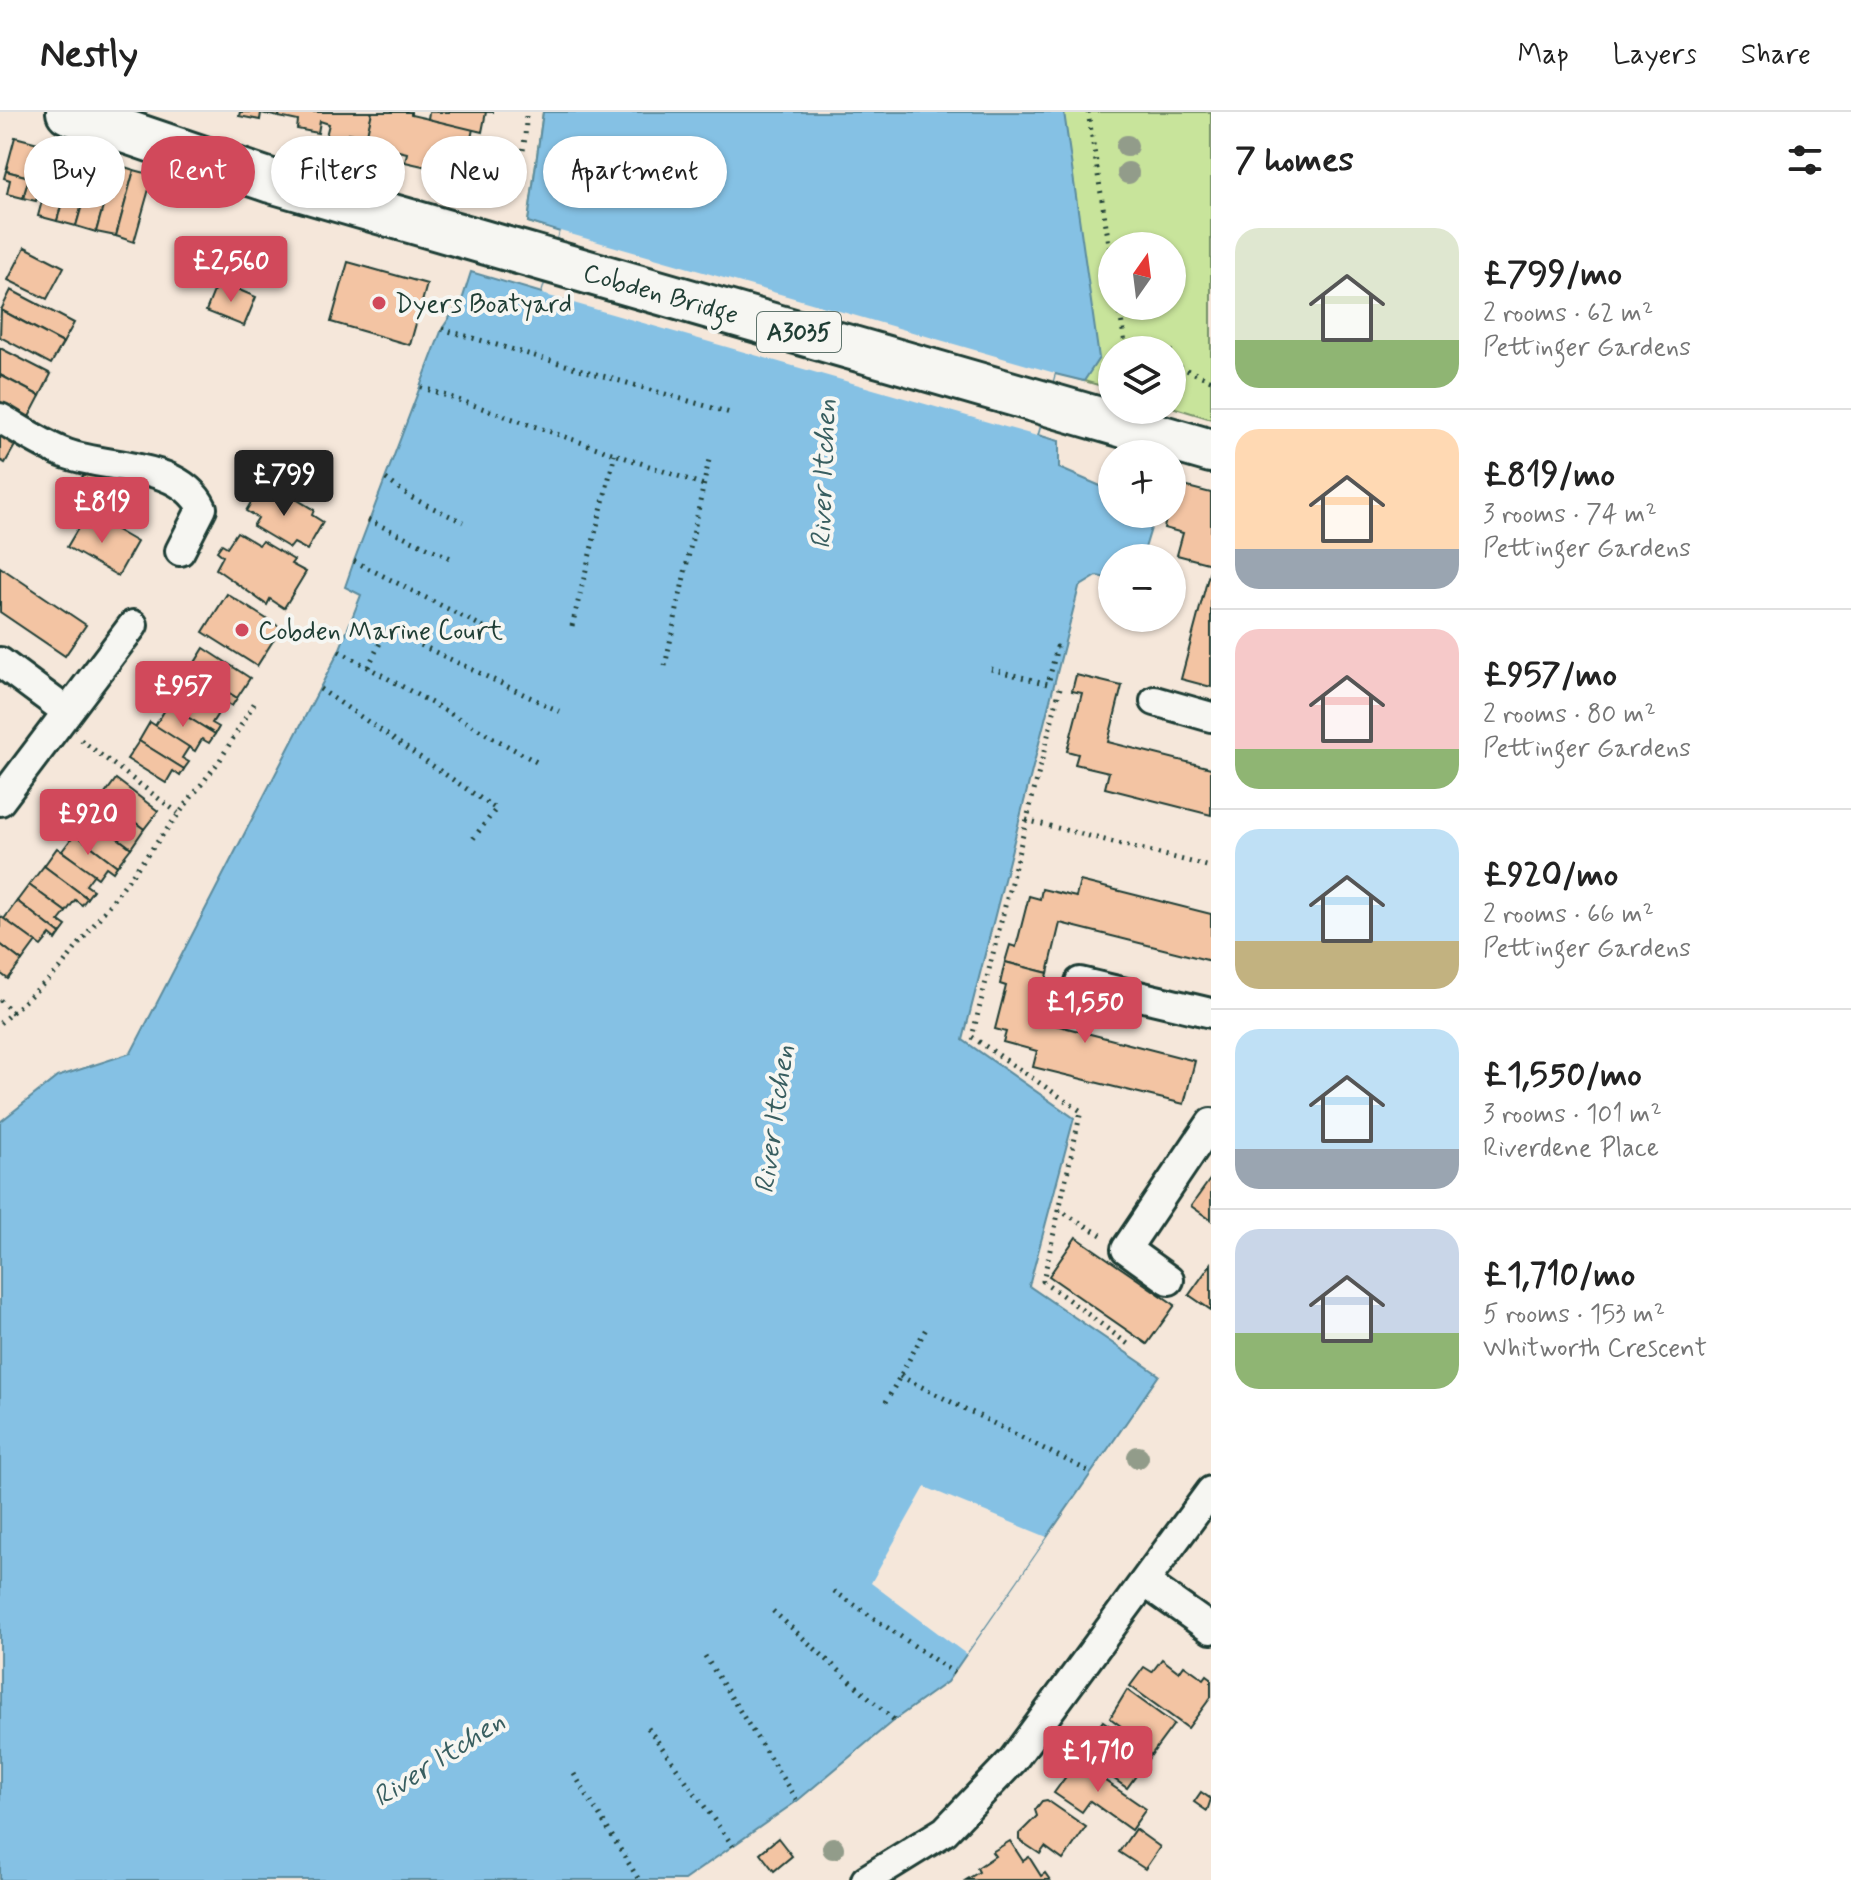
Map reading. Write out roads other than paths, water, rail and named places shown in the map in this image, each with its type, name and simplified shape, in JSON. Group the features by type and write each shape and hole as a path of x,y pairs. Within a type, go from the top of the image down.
{"main road":[{"name":"Cobden Bridge","path":"68,112 271,181 1211,451"}],"street":[{"path":"0,418 66,454 156,473 195,493 202,508 180,551"},
{"path":"0,801 133,625"},
{"path":"0,662 62,717"},
{"path":"1155,701 1211,717"},
{"path":"1080,982 1211,1013"},
{"path":"1169,1280 1126,1249 1211,1123"},
{"path":"866,1880 945,1831 1004,1769 1146,1583 1211,1491"},
{"path":"1146,1583 1211,1629"}],"water":[{"name":"River Itchen","path":"543,112 1064,112 1098,360 1084,381 1055,374 1038,435 1059,441 1059,468 1098,485 1098,528 1151,528 1146,544 1098,544 1098,576 1079,587 963,1040 1074,1118 1029,1286 1159,1375 947,1682 894,1720 797,1801 684,1880 0,1880 0,1122 57,1077 131,1053 339,651 361,595 345,587 354,561 442,329 463,297 471,272 542,293 560,232 528,222"}],"place":[{"name":"Dyers Boatyard","path":"379,303"},
{"name":"Cobden Marine Court","path":"242,630"}]}
